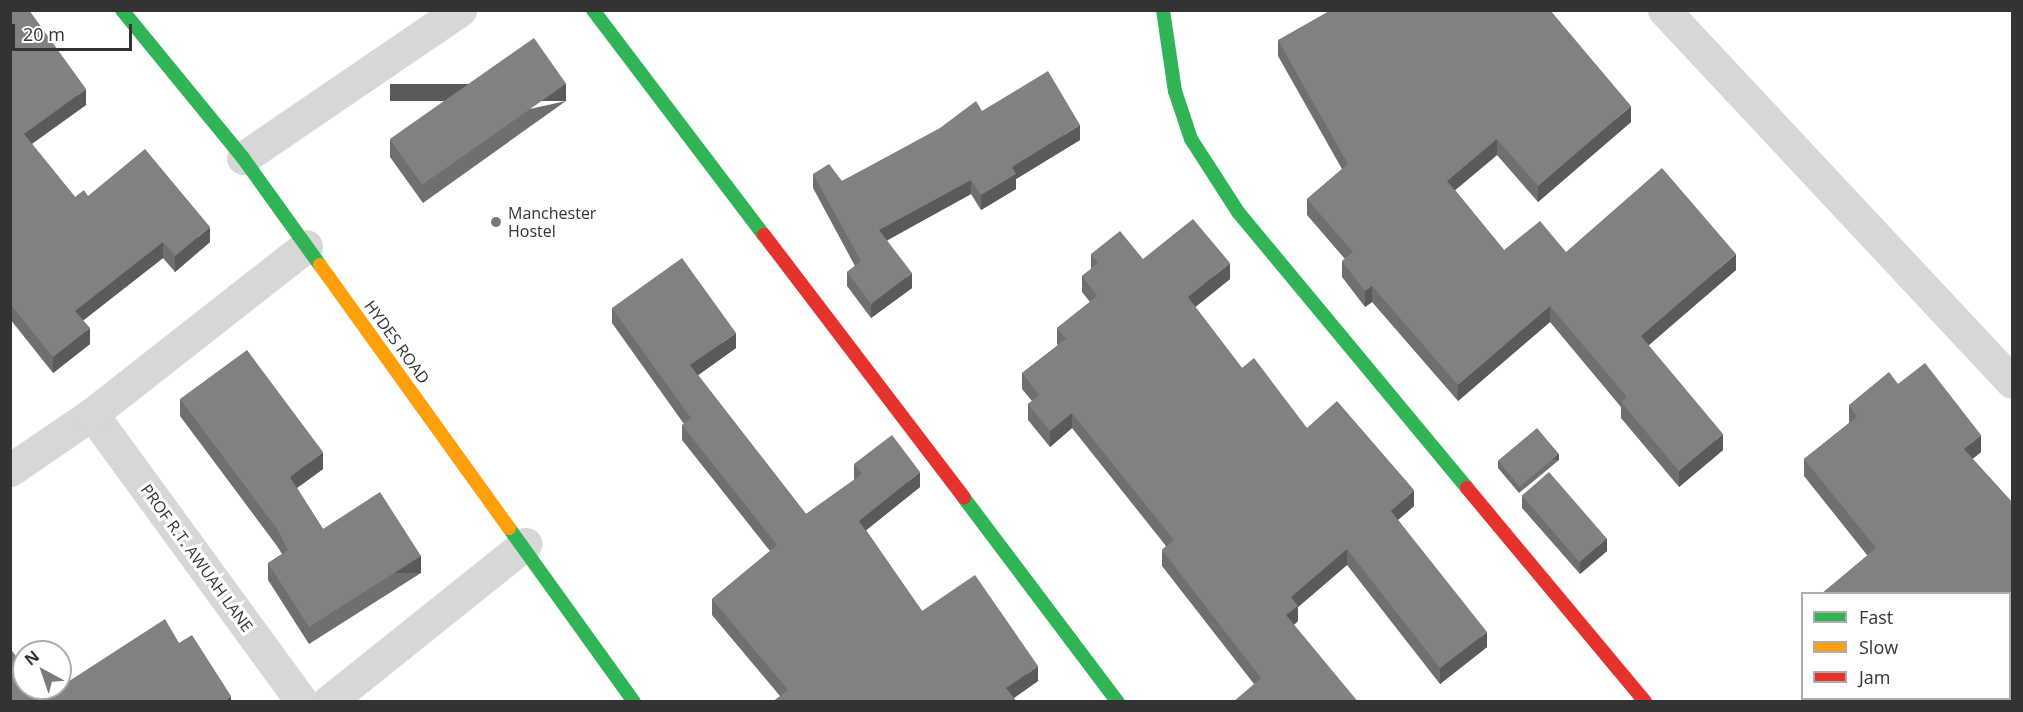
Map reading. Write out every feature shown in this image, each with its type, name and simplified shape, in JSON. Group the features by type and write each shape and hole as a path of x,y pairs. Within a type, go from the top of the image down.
{"street":[{"name":"HYDES ROAD","path":"122,10 243,158 525,544 634,702"},
{"path":"243,158 460,10"},
{"path":"593,10 1118,702"},
{"path":"1163,10 1175,91 1191,139 1238,212 1645,702"},
{"path":"1664,10 2013,382"},
{"path":"10,470 92,414 306,246"},
{"name":"PROF R.T. AWUAH LANE","path":"92,414 302,702"},
{"path":"328,702 525,544"}],"building":[{"path":"13,10 29,10 86,89 24,134 75,197 84,190 88,196 145,149 210,227 175,256 163,242 75,311 90,328 53,357 10,304 10,13"},
{"path":"1331,10 1550,10 1631,106 1538,186 1497,139 1447,181 1504,250 1540,221 1566,252 1662,168 1736,254 1641,336 1723,434 1679,471 1621,402 1627,397 1550,306 1458,385 1372,286 1365,291 1342,261 1353,252 1307,199 1348,164 1278,40"},
{"path":"534,38 566,84 422,185 390,139"},
{"path":"1048,71 1080,125 1012,167 1016,174 981,195 971,180 879,230 912,273 871,304 847,272 861,261 813,174 829,164 842,181 940,128 976,101 982,111"},
{"path":"1193,219 1230,263 1188,297 1242,368 1254,358 1307,428 1337,401 1414,490 1391,511 1487,632 1440,668 1347,549 1291,597 1298,606 1286,615 1358,702 1233,702 1261,678 1162,550 1174,540 1072,413 1050,431 1028,404 1039,395 1022,373 1066,339 1057,328 1097,296 1082,276 1098,263 1091,254 1120,231 1143,259"},
{"path":"682,258 736,333 690,365 806,514 862,474 854,464 892,435 920,472 859,521 922,611 975,575 1038,666 1006,688 1017,702 772,702 788,690 712,599 777,545 682,425 691,418 612,308"},
{"path":"247,350 323,452 290,477 323,529 380,492 421,556 309,627 268,563 288,550 277,529 180,399"},
{"path":"1925,363 1981,435 1964,449 2013,503 2013,702 1968,702 1966,700 2011,700 2011,592 1823,592 1876,548 1804,459 1857,417 1849,405 1889,372 1898,384"},
{"path":"1537,428 1559,454 1520,487 1498,461"},
{"path":"1549,472 1607,538 1580,562 1522,496"},
{"path":"165,619 179,643 192,635 231,696 223,702 96,702 95,700 94,702 10,702 10,648 12,651 12,700 72,700 72,679"},
{"path":"1877,700 1911,700 1908,702 1879,702"}],"traffic: fast":[{"path":"122,10 243,158 320,265"},
{"path":"593,10 764,235"},
{"path":"1163,10 1175,91 1191,139 1238,212 1467,488"},
{"path":"964,498 1118,702"},
{"path":"509,528 634,702"}],"traffic: slow":[{"path":"320,265 509,528"}],"traffic: jam":[{"path":"764,235 964,498"},
{"path":"1467,488 1645,702"}],"place":[{"name":"Manchester Hostel","path":"496,222"}]}
